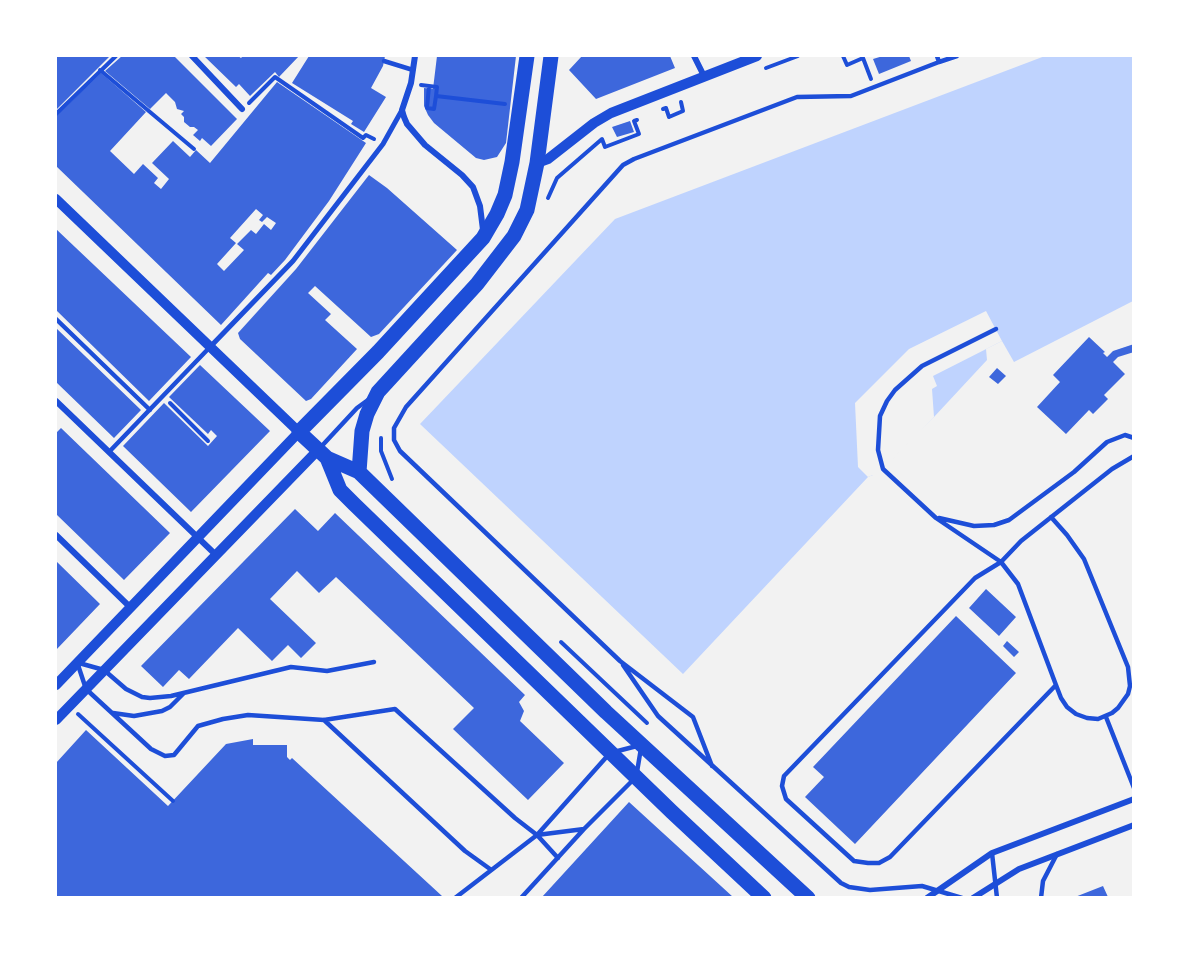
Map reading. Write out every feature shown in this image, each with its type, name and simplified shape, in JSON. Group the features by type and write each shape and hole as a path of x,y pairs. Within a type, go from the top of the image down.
{"main road":[{"path":"527,56 505,195 483,238 378,352 299,432 322,454 359,472 511,621 808,897"},
{"path":"359,472 362,431 367,414 378,392 470,293 514,236 527,210 537,163 551,56"},
{"path":"322,454 340,490 610,753 764,897"}],"street":[{"path":"192,56 242,110"},
{"path":"210,347 293,261 383,144 402,110 415,56"},
{"path":"694,56 704,76"},
{"path":"537,163 548,159 594,123 611,113 757,56"},
{"path":"402,110 407,124 416,135 473,187 483,220 483,238"},
{"path":"56,199 299,432 56,685"},
{"path":"57,405 216,555"},
{"path":"56,720 216,555 322,454"},
{"path":"56,535 130,607"},
{"path":"927,897 992,853 1134,799"},
{"path":"973,897 1018,869 1134,825"}],"lane":[{"path":"937,56 939,62"},
{"path":"712,766 693,717 620,661 400,451 394,440 394,428 398,417 623,165 797,97 851,96 957,56"},
{"path":"384,61 413,70"},
{"path":"56,319 150,410"},
{"path":"996,329 922,366 895,390 880,417 878,450 883,469 936,518 1001,562 1018,584 1056,685 1067,707 1087,718 1106,717 1118,708 1128,694 1130,679 1128,667 1084,559 1067,535 1051,518"},
{"path":"109,452 210,347"},
{"path":"322,454 357,408 378,392"},
{"path":"936,518 974,526 994,525 1009,520 1074,472 1107,442 1125,435 1134,438"},
{"path":"1056,685 890,857 879,863 854,861 786,799 782,786 784,776 975,578 1001,562 1021,541 1112,469 1134,456"},
{"path":"620,661 658,716 841,883 849,887 870,890 922,886 962,897"},
{"path":"77,663 104,670 119,685 142,697 159,698 291,667 327,671 374,662"},
{"path":"77,663 86,689 151,749 165,756 174,755 198,726 216,720 248,715 324,720 395,709 515,818 537,835 558,858"},
{"path":"113,713 134,716 162,711 170,707 184,693"},
{"path":"1106,717 1134,788"},
{"path":"324,720 443,831 490,869"},
{"path":"455,897 537,835 610,753 642,744 636,777 521,897"},
{"path":"537,835 584,829"},
{"path":"992,853 997,897"},
{"path":"1041,897 1043,881 1058,854"}],"path":[{"path":"56,114 116,56"},
{"path":"766,68 798,56"},
{"path":"843,56 847,65 863,58 871,79 881,75"},
{"path":"100,70 194,149"},
{"path":"242,110 275,76 363,138 366,135 383,144"},
{"path":"429,86 436,87 436,96 434,109 427,108 429,86"},
{"path":"436,96 507,105 506,111"},
{"path":"655,112 666,108 669,117 683,111 680,102 690,98"},
{"path":"547,202 557,178 572,164 602,139 605,147 639,134 634,121 644,117"},
{"path":"163,396 208,441"},
{"path":"382,434 381,451 393,483"},
{"path":"555,636 649,725"},
{"path":"69,706 173,801"}],"water":[{"path":"1045,56 1133,56 1133,301 1014,362 1002,341 986,349 987,360 934,417 873,475 868,477 683,674 420,424 615,219"}],"pier":[{"path":"986,311 1002,341 933,376 937,386 932,389 934,417 875,477 873,475 868,477 858,467 855,403 909,349"}],"building":[{"path":"56,56 110,56 56,110"},
{"path":"122,56 174,56 237,119 211,146 202,138 200,141 193,135 198,130 184,122 181,114 184,111 177,109 175,102 166,93 150,109 105,71"},
{"path":"204,56 238,56 241,58 243,56 299,56 279,77 275,72 250,96 239,84 236,87"},
{"path":"309,56 385,56 383,66 371,88 386,97 364,132 351,124 353,121 292,83"},
{"path":"437,56 516,56 506,143 497,157 484,160 476,158 434,123 428,115 424,106 424,88 433,89"},
{"path":"582,56 670,56 675,68 596,99 569,70"},
{"path":"883,56 909,56 911,61 879,74 873,59"},
{"path":"101,73 146,112 110,151 134,174 143,164 158,178 154,183 161,189 169,179 152,163 173,141 190,157 196,150 210,163 277,82 366,143 329,201 285,260 271,275 268,273 221,325 56,166 56,116","holes":["256,209 263,215 259,220 262,222 267,217 276,223 271,230 264,224 256,234 251,230 237,244 244,250 224,271 217,264 236,243 230,238"]},
{"path":"630,121 634,132 617,137 612,127"},
{"path":"369,175 457,250 379,334 371,337 315,286 308,293 331,314 325,320 357,349 311,399 306,401 240,339 238,333 296,269"},
{"path":"56,229 191,357 149,401 56,310"},
{"path":"56,328 141,410 114,438 56,382"},
{"path":"1089,337 1105,352 1103,353 1107,357 1113,351 1134,344 1134,352 1118,357 1113,362 1125,374 1104,395 1108,399 1093,414 1089,410 1066,434 1037,407 1060,382 1053,375"},
{"path":"200,365 270,431 191,512 123,446 164,403 208,446 217,436 211,430 208,434 169,397"},
{"path":"997,368 1006,376 998,384 989,377"},
{"path":"61,428 170,533 124,580 56,514 56,433"},
{"path":"295,509 318,531 335,513 525,695 519,702 524,711 520,721 564,763 528,800 453,729 474,708 336,577 319,593 297,571 270,599 316,643 301,658 288,645 272,661 238,628 189,679 179,670 163,687 141,666"},
{"path":"56,561 100,604 56,650"},
{"path":"986,589 1016,617 999,636 969,608"},
{"path":"956,616 1016,673 855,844 805,797 824,777 813,767"},
{"path":"1007,641 1019,652 1014,657 1003,646"},
{"path":"86,730 168,806 226,744 253,739 253,745 287,745 287,757 290,760 292,758 442,896 56,897 56,763"},
{"path":"629,802 733,897 542,897"},
{"path":"1103,886 1108,897 1075,897"}]}
